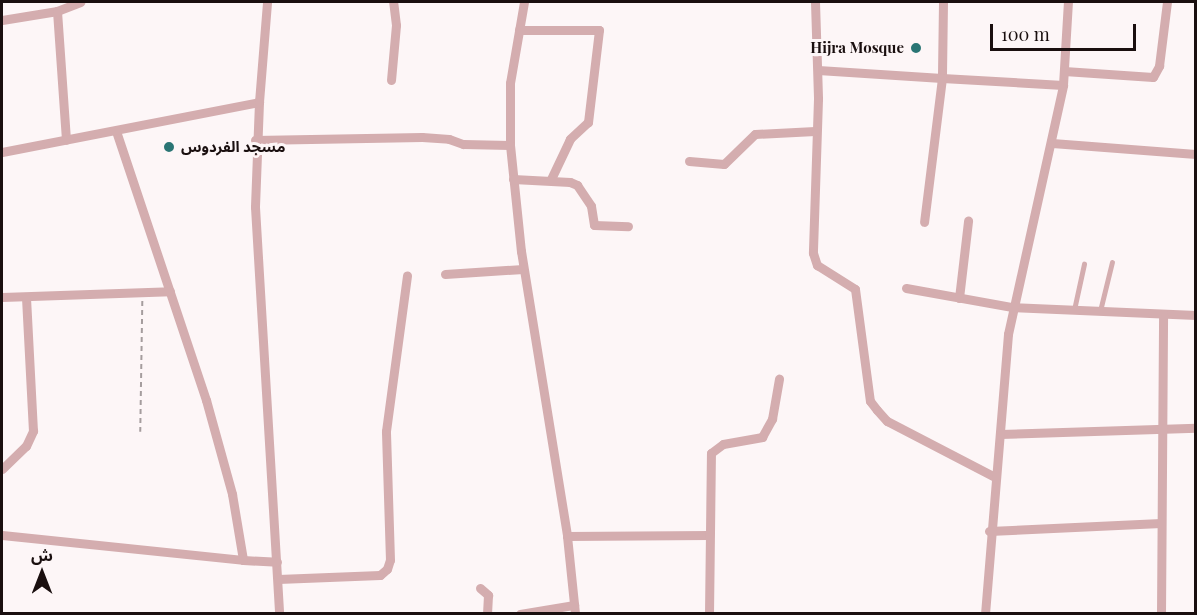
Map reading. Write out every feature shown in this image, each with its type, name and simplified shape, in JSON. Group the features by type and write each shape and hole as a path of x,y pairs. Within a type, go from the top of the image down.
{"street":[{"path":"2,20 57,11 66,4 80,2"},
{"path":"267,2 255,140 255,207 279,614"},
{"path":"391,80 396,13 393,2"},
{"path":"520,614 574,609 567,536 523,269 510,145 510,83 524,2"},
{"path":"815,2 818,70 813,253 817,265 855,289 870,401 887,421 995,477"},
{"path":"924,222 942,78 944,2"},
{"path":"985,614 989,531 1012,307 1052,143 1063,85 1068,2"},
{"path":"1064,71 1153,77 1159,66 1167,2"},
{"path":"57,11 66,140"},
{"path":"519,30 599,30 588,122 570,139 551,179"},
{"path":"818,70 1063,85"},
{"path":"2,152 259,102"},
{"path":"116,131 170,291 232,494 243,560"},
{"path":"689,161 724,164 755,134 815,131"},
{"path":"255,140 422,137 510,145"},
{"path":"1052,143 1196,154"},
{"path":"513,179 551,179 578,185 591,206 596,226 628,226"},
{"path":"959,298 968,221"},
{"path":"446,274 523,269"},
{"path":"278,579 380,575 387,569 390,560 386,431 407,275"},
{"path":"906,288 1012,307 1196,315"},
{"path":"2,297 170,291"},
{"path":"2,469 26,446 33,431 26,297"},
{"path":"1161,614 1163,314"},
{"path":"709,614 711,453 723,444 762,437 772,419 779,379"},
{"path":"1000,434 1196,428"},
{"path":"989,531 1161,523"},
{"path":"2,535 277,562"},
{"path":"567,536 709,535"},
{"path":"480,588 488,595 487,614"}],"lane":[{"path":"1100,311 1112,262"},
{"path":"1074,310 1084,264"}],"path":[{"path":"140,432 142,292"}],"place":[{"name":"Hijra Mosque","path":"916,48"},
{"name":"مسجد الفردوس","path":"169,147"}]}
